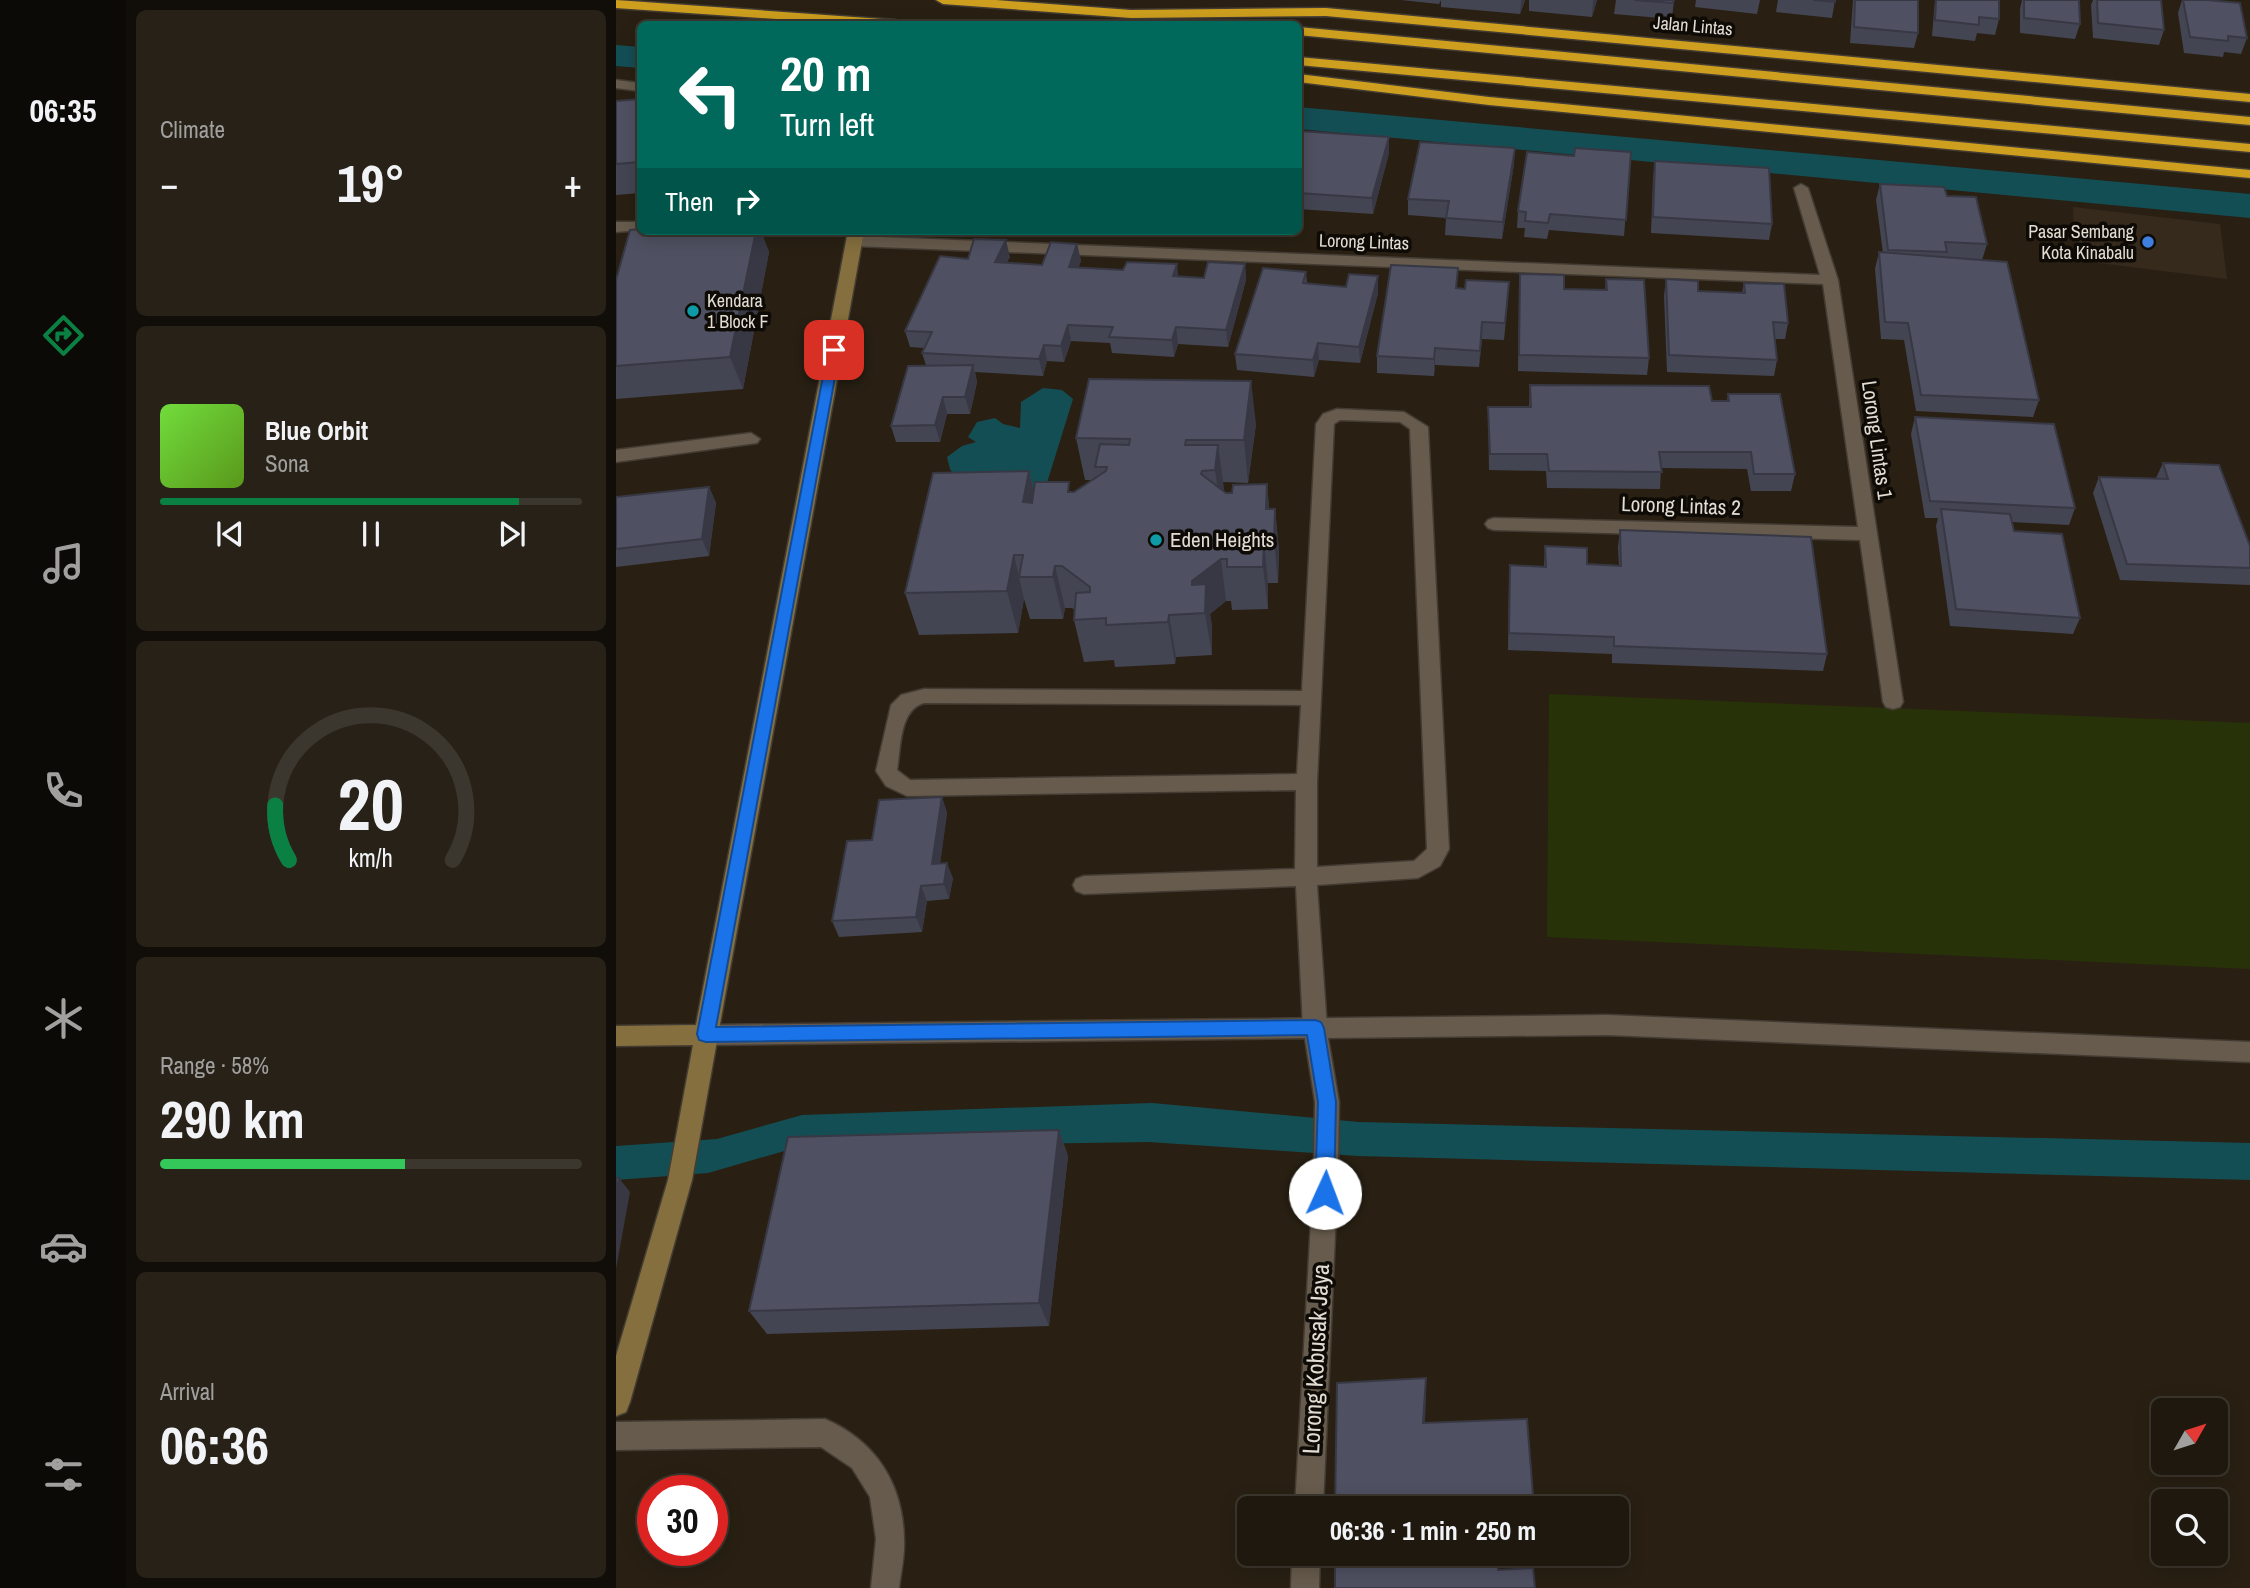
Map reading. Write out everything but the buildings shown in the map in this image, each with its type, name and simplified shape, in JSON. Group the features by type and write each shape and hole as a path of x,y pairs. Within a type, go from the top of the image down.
{"highway":[{"name":"Jalan Lintas","path":"943,0 1210,21"},
{"path":"616,4 845,21"},
{"name":"Jalan Lintas","path":"1131,13 1278,12 1364,15 2250,98"},
{"path":"725,14 778,21"},
{"path":"1302,31 2250,121"},
{"path":"1302,61 2250,148"},
{"path":"1302,78 1517,103 2250,174"}],"street":[{"path":"616,84 637,86"},
{"name":"Lorong Lintas 1","path":"1801,188 1830,280 1893,702"},
{"path":"616,227 637,226"},
{"path":"616,1402 680,1180 692,1123 706,1034 855,236"},
{"name":"Lorong Lintas","path":"855,236 1830,280"},
{"name":"Lorong Kobusak Jaya","path":"1306,877 1418,869 1432,860 1438,849 1419,427 1404,417 1337,414 1325,424 1307,782 1306,877 1315,1028 1327,1102 1310,1496"},
{"path":"616,456 751,439"},
{"name":"Lorong Lintas 2","path":"1494,524 1868,534"},
{"path":"1307,782 906,788 893,780 886,771 898,710 908,701 924,696 1312,698"},
{"path":"1084,885 1306,877"},
{"path":"616,1036 1607,1025 2250,1052"},
{"path":"616,1436 825,1433 862,1458 883,1493 890,1539 885,1588"},
{"path":"1304,1588 1305,1566"}],"shaded area":[{"name":"Pasar Sembang Kota Kinabalu","path":"2073,207 2220,224 2227,279 2075,260"}],"green space":[{"path":"1549,694 2250,723 2250,969 1547,937"}],"water":[{"path":"616,45 637,47 637,68 616,66"},
{"path":"1302,107 2250,194 2250,218 1302,129"},
{"path":"1043,388 1062,390 1073,399 1045,489 959,482 950,469 947,457 962,446 976,442 968,437 977,422 995,418 1003,424 1020,428 1021,402"},
{"path":"1152,1103 1359,1122 2250,1143 2250,1180 1358,1156 1149,1142 798,1147 708,1173 616,1180 616,1146 717,1139 802,1115"}],"place":[{"name":"Pasar Sembang Kota Kinabalu","path":"2148,242"},
{"name":"Kendara 1 Block F","path":"693,311"},
{"name":"Eden Heights","path":"1156,540"}],"route":[{"path":"834,350 706,1034 1315,1028 1327,1102 1325,1193"}]}
